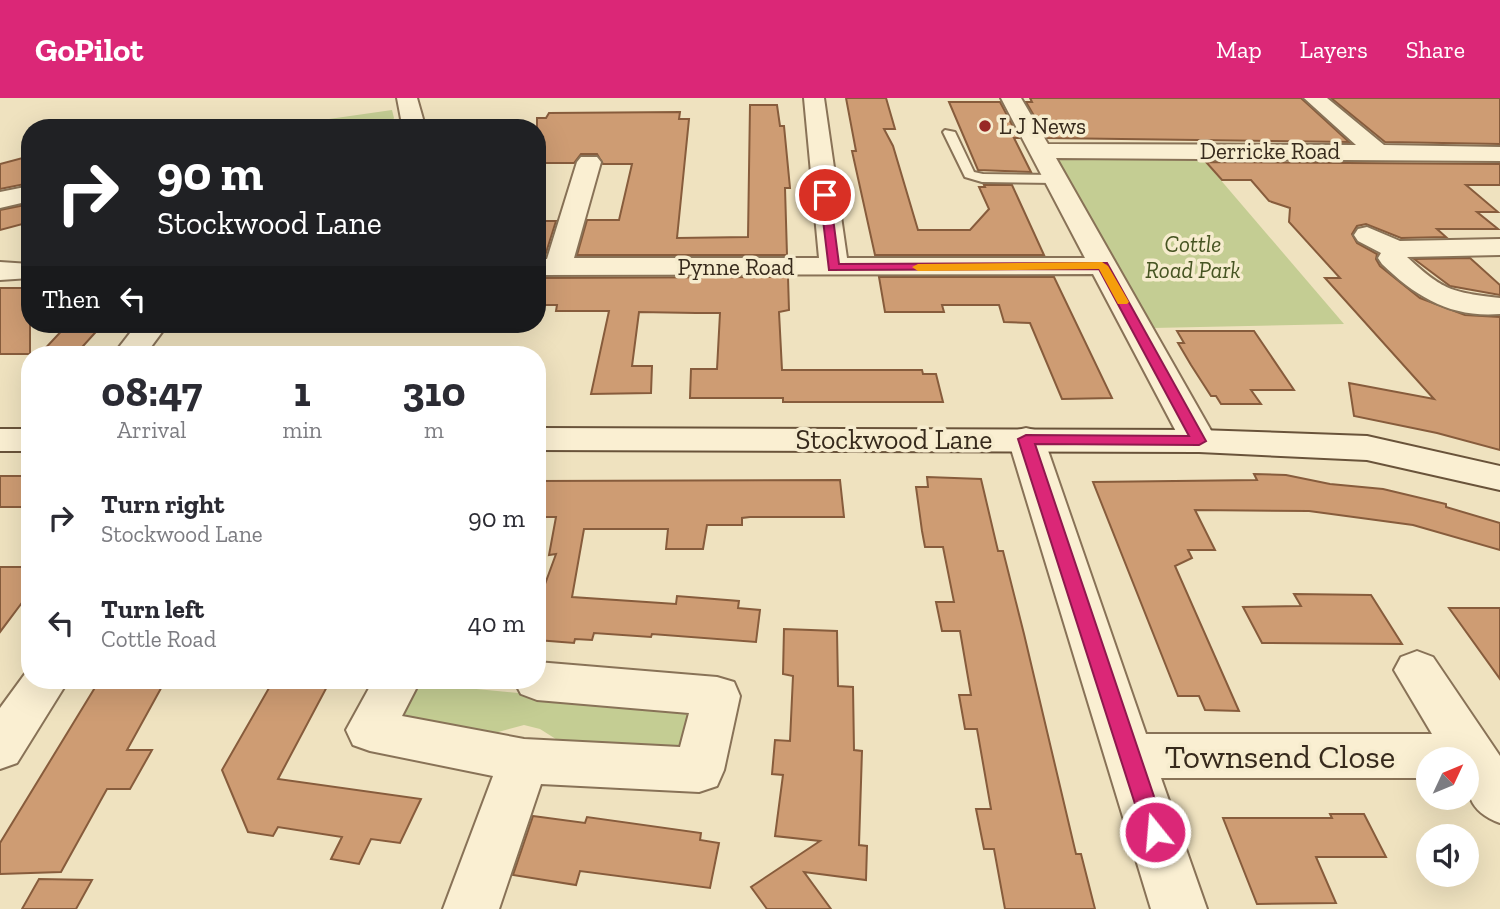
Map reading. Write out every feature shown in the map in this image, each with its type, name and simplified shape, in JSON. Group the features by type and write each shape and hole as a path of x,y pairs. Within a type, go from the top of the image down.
{"street":[{"path":"407,98 412,119"},
{"path":"814,98 834,268"},
{"path":"1011,98 1199,441"},
{"path":"1314,98 1377,151"},
{"name":"Derricke Road","path":"1040,151 1377,151 1500,154"},
{"path":"547,267 589,163"},
{"path":"0,200 21,195"},
{"path":"1367,235 1396,250 1414,247 1500,247"},
{"path":"1396,250 1392,258 1419,285 1453,310 1466,306 1498,306"},
{"name":"Pynne Road","path":"547,267 1102,266"},
{"name":"Stockwood Lane","path":"546,439 1199,441 1367,448 1500,478"},
{"path":"1026,439 1179,909"},
{"path":"0,440 21,440"},
{"path":"1417,670 1466,747"},
{"path":"393,689 370,730 524,761 699,770 717,696 546,682"},
{"path":"0,748 40,689"},
{"name":"Townsend Close","path":"1131,755 1416,756"},
{"path":"471,909 524,761"},
{"path":"1479,767 1500,800"}],"lane":[{"path":"948,132 969,174 982,178 1055,179"}],"green space":[{"path":"392,110 394,118 393,119 329,119"},
{"name":"Cottle Road Park","path":"1201,157 1344,324 1152,328 1058,162 1063,158"},
{"path":"477,689 677,708 695,722 688,747 559,741 540,729 524,725 491,734 401,718 403,698 412,690"}],"building":[{"path":"846,98 886,98 895,129 884,129 893,146 918,230 970,230 989,209 979,187 1012,185 1044,255 875,255 852,151 856,151"},
{"path":"1030,98 1301,98 1349,142 1047,138 1026,102 1032,102"},
{"path":"1331,98 1500,98 1500,144 1385,142"},
{"path":"949,102 1000,102 1019,138 1014,138 1031,172 978,170"},
{"path":"750,105 777,105 780,126 784,126 790,188 785,188 787,255 577,255 587,220 619,220 632,164 603,164 597,154 581,154 574,163 546,163 546,119 537,118 546,118 549,113 680,112 679,119 689,119 677,238 748,237"},
{"path":"21,158 21,185 0,189 0,164"},
{"path":"1206,162 1500,164 1500,185 1466,185 1498,212 1477,212 1498,229 1437,229 1446,237 1401,238 1366,224 1357,226 1352,234 1357,243 1377,254 1376,259 1380,266 1420,298 1465,315 1500,317 1500,450 1437,433 1354,416 1349,383 1434,399 1325,278 1340,278 1289,222 1290,208 1269,201 1251,180 1222,180"},
{"path":"21,206 21,224 0,230 0,210"},
{"path":"546,221 556,221 546,253"},
{"path":"1470,258 1500,285 1500,295 1450,286 1414,259"},
{"path":"788,277 789,310 779,312 782,370 922,370 923,374 936,374 943,402 783,402 783,398 690,398 691,369 717,369 720,313 639,312 632,366 652,366 651,393 591,394 609,311 556,311 557,305 546,305 546,278"},
{"path":"879,277 1054,277 1112,398 1062,399 1030,323 1004,322 999,305 942,305 944,312 885,312"},
{"path":"0,288 21,288 21,333 30,333 30,346 21,346 21,354 0,354"},
{"path":"1177,331 1254,331 1294,390 1251,390 1261,404 1221,404 1216,396 1211,396 1191,365 1178,343 1184,343"},
{"path":"60,333 95,333 83,346 47,346"},
{"path":"1254,474 1286,475 1330,484 1383,489 1446,504 1446,507 1500,523 1500,550 1413,525 1309,511 1195,510 1215,550 1188,550 1192,558 1175,566 1239,711 1205,710 1199,696 1178,696 1093,482 1257,480"},
{"path":"0,476 21,476 21,507 0,507"},
{"path":"927,477 981,479 998,551 1003,551 1076,854 1081,854 1095,909 1005,909 994,849 984,849 976,809 991,809 977,729 965,729 959,695 971,695 960,631 942,631 936,602 954,602 943,547 925,547 922,531 916,487 928,487"},
{"path":"840,480 844,517 750,517 742,518 742,525 707,525 703,549 666,549 668,529 584,529 572,597 676,604 677,596 739,601 738,608 760,610 756,642 652,634 651,637 594,633 592,640 575,639 574,643 546,641 546,581 556,554 549,555 556,517 546,517 546,481"},
{"path":"0,567 21,567 21,604 0,632"},
{"path":"1294,594 1371,595 1402,644 1262,643 1243,607 1301,606"},
{"path":"1449,608 1500,608 1500,679"},
{"path":"784,629 837,631 838,686 853,687 854,750 862,751 859,845 867,846 866,880 804,872 831,909 767,909 751,887 820,841 775,836 783,775 772,774 775,740 790,741 793,676 783,674"},
{"path":"94,689 161,689 127,750 152,750 130,789 107,789 61,872 0,874 0,843"},
{"path":"268,689 326,689 278,779 421,799 400,843 371,839 359,864 331,859 342,837 278,827 273,836 248,832 222,770"},
{"path":"1330,814 1364,814 1386,857 1316,857 1336,903 1257,904 1223,818 1332,818"},
{"path":"533,816 585,823 587,817 701,833 700,840 719,843 710,888 580,871 576,885 513,875"},
{"path":"39,879 92,880 76,909 22,909"}],"slow traffic":[{"path":"918,267 1102,266 1123,302"}],"place":[{"name":"L J News","path":"985,126"}],"route":[{"path":"825,195 834,268 1102,266 1199,441 1026,439 1155,832"}]}
